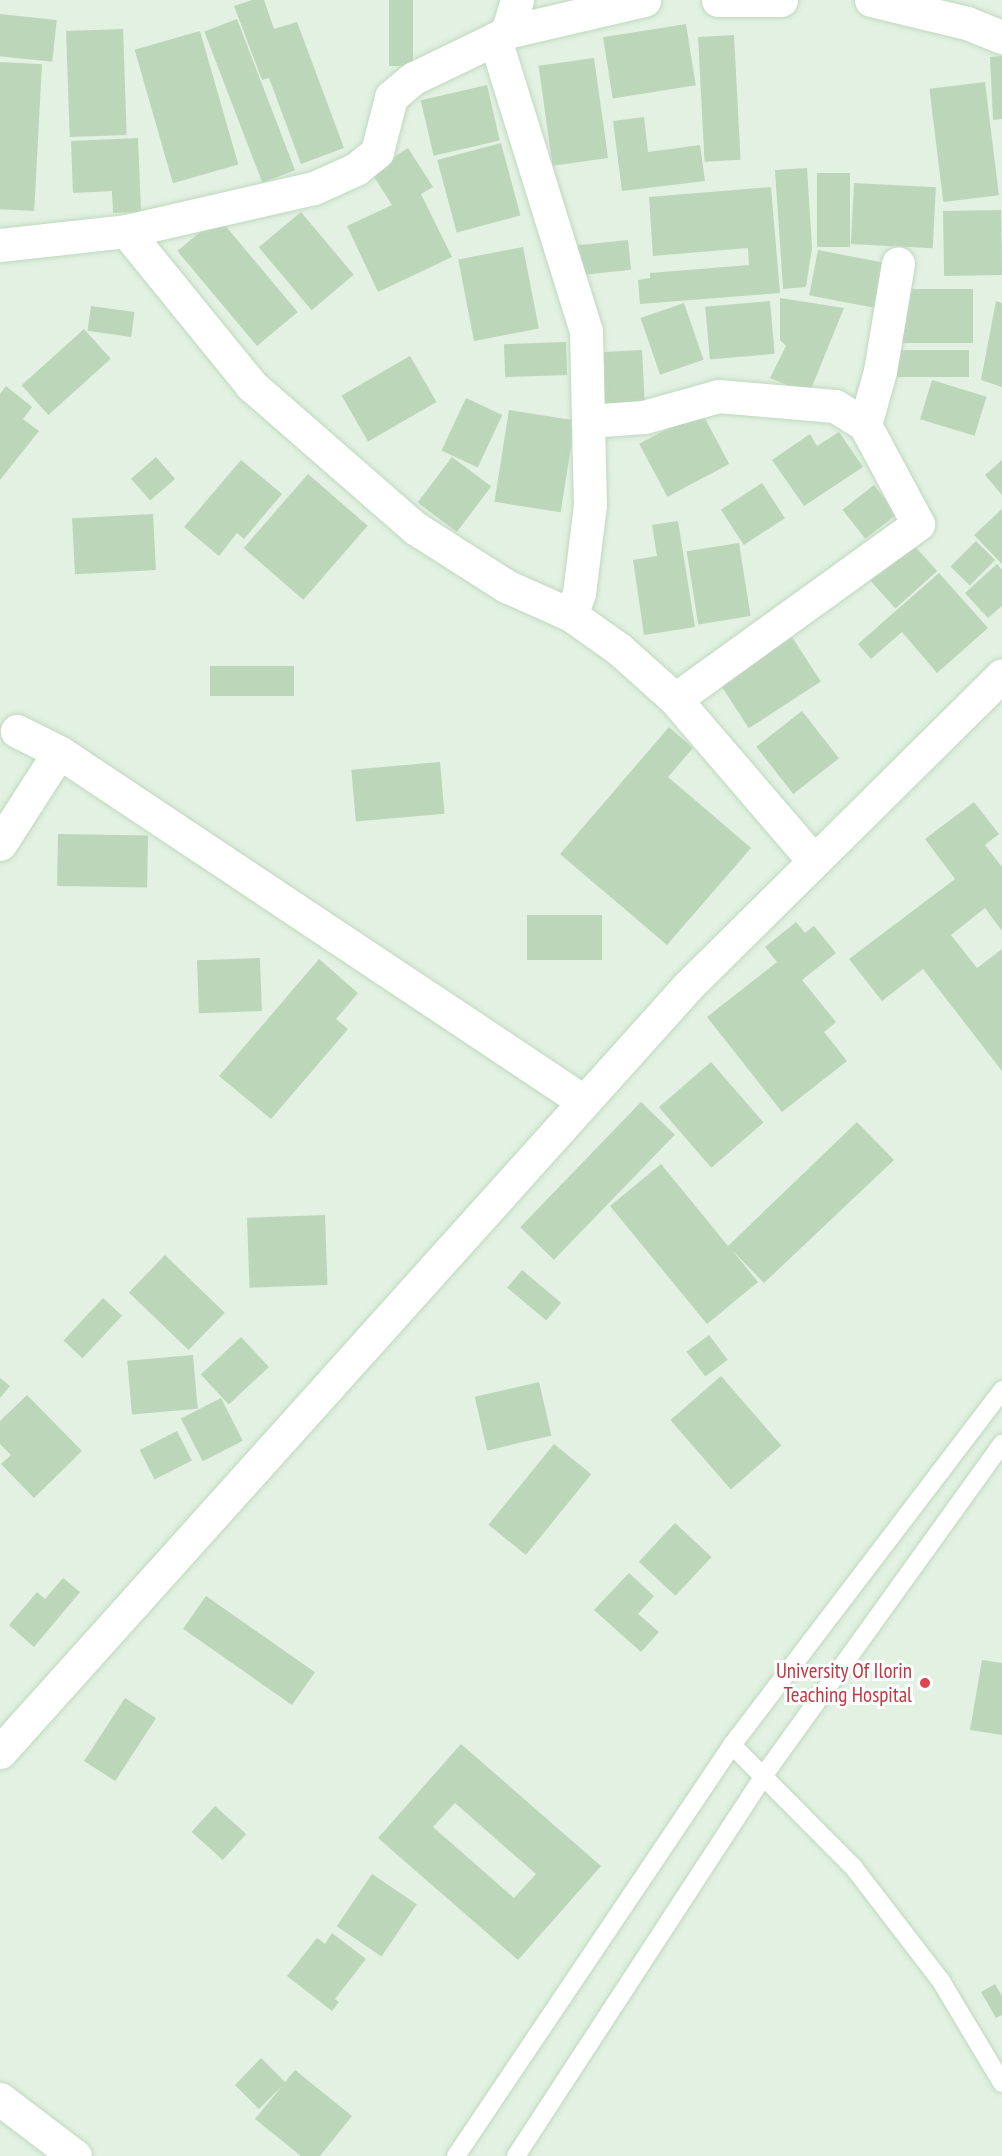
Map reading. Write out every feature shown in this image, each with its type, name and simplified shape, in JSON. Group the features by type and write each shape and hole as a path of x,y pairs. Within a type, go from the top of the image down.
{"street":[{"path":"518,0 501,35 586,331 590,505 579,593 571,615"},
{"path":"0,245 126,231 314,188 356,169 377,152 391,97 414,78 501,35 644,0"},
{"path":"718,0 781,0"},
{"path":"871,0 967,23 1002,37"},
{"path":"126,231 251,385 415,528 506,585 571,615 619,649 675,699 814,861"},
{"path":"865,425 880,371 898,264"},
{"path":"588,421 644,417 718,396 835,406 865,425 918,524 675,699"},
{"path":"0,1752 687,987 1002,675"},
{"path":"16,731 59,752 583,1101"},
{"path":"0,844 59,752"},
{"path":"0,2099 75,2156"}],"lane":[{"path":"456,2156 732,1745 1002,1390"},
{"path":"516,2156 764,1775 1002,1444"},
{"path":"732,1745 854,1868 941,1981 1002,2083"}],"building":[{"path":"252,0 264,0 274,29 297,22 344,148 301,164 269,78 262,80 234,6"},
{"path":"389,0 413,0 413,66 389,66"},
{"path":"0,14 57,20 52,62 0,56"},
{"path":"237,19 295,170 262,183 204,32"},
{"path":"686,24 696,85 613,98 603,37"},
{"path":"123,29 127,135 70,137 66,31"},
{"path":"200,31 238,165 173,183 135,50"},
{"path":"734,35 741,160 705,162 698,37"},
{"path":"1002,56 1002,119 993,120 990,57"},
{"path":"594,58 608,158 553,166 539,66"},
{"path":"0,62 42,64 34,211 0,209"},
{"path":"985,82 999,195 943,202 929,89"},
{"path":"487,85 500,141 434,156 421,100"},
{"path":"644,117 648,152 700,145 705,181 622,191 613,121"},
{"path":"138,138 141,212 113,213 112,191 73,193 71,141"},
{"path":"501,143 520,215 457,233 437,160"},
{"path":"408,148 433,187 421,194 452,257 378,292 347,226 392,205 371,172"},
{"path":"807,168 812,248 806,287 783,289 775,170"},
{"path":"817,173 850,173 850,247 817,247"},
{"path":"854,183 936,187 933,248 851,244"},
{"path":"771,187 780,293 640,304 638,280 650,278 650,273 749,265 748,248 653,256 649,197"},
{"path":"1001,210 1002,275 944,276 943,211"},
{"path":"301,212 354,275 312,310 259,247"},
{"path":"218,217 298,312 257,346 177,251"},
{"path":"628,240 631,270 580,275 577,245"},
{"path":"523,247 539,328 474,341 458,260"},
{"path":"818,250 892,264 883,309 809,295"},
{"path":"897,289 973,289 973,343 897,343"},
{"path":"780,298 844,308 809,394 770,378 786,346 780,340"},
{"path":"770,301 775,354 710,359 705,307"},
{"path":"996,301 1002,303 1002,387 981,380"},
{"path":"684,303 704,360 660,375 641,318"},
{"path":"91,306 135,312 131,337 88,331"},
{"path":"84,329 111,359 48,415 22,385"},
{"path":"566,342 567,375 505,377 504,344"},
{"path":"642,350 645,405 602,407 599,352"},
{"path":"893,350 969,350 969,377 893,377"},
{"path":"410,356 436,402 368,441 342,396"},
{"path":"932,380 987,397 975,436 920,419"},
{"path":"6,386 32,407 23,419 39,431 0,480 0,394"},
{"path":"466,398 502,415 478,467 441,451"},
{"path":"509,410 575,420 561,512 494,502"},
{"path":"701,411 729,464 667,497 639,444"},
{"path":"839,432 863,467 804,506 772,460 810,434 817,446"},
{"path":"156,457 175,479 150,501 131,479"},
{"path":"452,457 491,486 457,532 418,503"},
{"path":"241,460 282,494 244,539 237,533 219,556 184,527"},
{"path":"1002,460 1002,495 985,475"},
{"path":"308,474 368,526 303,600 244,548"},
{"path":"762,483 785,518 744,545 721,510"},
{"path":"874,485 897,514 865,539 842,510"},
{"path":"1002,509 1002,564 974,535"},
{"path":"153,514 156,570 75,574 72,518"},
{"path":"678,521 695,627 644,635 633,560 657,556 652,525"},
{"path":"976,541 995,560 970,586 951,566"},
{"path":"911,542 937,571 895,608 869,579"},
{"path":"739,543 751,616 698,624 687,551"},
{"path":"997,564 1002,570 1002,606 988,618 965,593"},
{"path":"939,573 988,628 937,673 902,632 871,659 858,644"},
{"path":"792,637 821,681 749,728 720,684"},
{"path":"210,666 294,666 294,696 210,696"},
{"path":"802,711 839,758 793,794 756,747"},
{"path":"669,727 693,748 668,777 751,848 667,945 560,854"},
{"path":"440,762 445,814 356,822 351,770"},
{"path":"974,802 999,834 985,845 1002,867 1002,931 985,908 951,935 977,968 1002,949 1002,1071 923,969 882,1001 849,959 955,879 925,839"},
{"path":"58,834 148,836 147,888 57,886"},
{"path":"527,915 602,915 602,960 527,960"},
{"path":"796,922 805,933 814,926 836,953 802,980 836,1022 824,1032 847,1061 782,1112 707,1017 777,962 765,947"},
{"path":"260,958 262,1011 199,1013 197,960"},
{"path":"319,959 358,993 336,1019 348,1029 271,1119 219,1076"},
{"path":"711,1062 763,1122 711,1168 659,1107"},
{"path":"641,1102 675,1135 554,1260 520,1227"},
{"path":"857,1122 894,1160 764,1283 732,1250 758,1282 707,1324 610,1206 661,1164 728,1246"},
{"path":"325,1215 327,1285 249,1288 247,1218"},
{"path":"165,1255 225,1313 189,1350 129,1292"},
{"path":"522,1270 561,1303 546,1320 507,1288"},
{"path":"103,1298 122,1316 82,1358 63,1340"},
{"path":"709,1335 728,1360 705,1377 687,1352"},
{"path":"241,1337 269,1367 229,1404 201,1375"},
{"path":"193,1355 198,1409 132,1415 127,1361"},
{"path":"721,1376 781,1445 731,1489 670,1420"},
{"path":"0,1378 10,1386 0,1398"},
{"path":"539,1382 551,1436 487,1450 475,1397"},
{"path":"27,1395 82,1451 34,1498 1,1464 11,1455 0,1444 0,1421"},
{"path":"221,1398 243,1441 203,1461 181,1418"},
{"path":"177,1431 192,1460 155,1479 140,1450"},
{"path":"554,1444 591,1474 526,1555 489,1525"},
{"path":"675,1523 712,1557 675,1596 639,1562"},
{"path":"629,1573 654,1596 638,1614 659,1632 641,1652 594,1610"},
{"path":"63,1578 80,1592 34,1647 9,1625 37,1592 45,1599"},
{"path":"206,1596 315,1672 292,1705 183,1629"},
{"path":"982,1660 1002,1663 1002,1735 970,1730"},
{"path":"125,1698 156,1718 115,1781 84,1761"},
{"path":"461,1744 601,1866 518,1960 378,1838","holes":["455,1803 536,1874 514,1898 433,1827"]},
{"path":"215,1806 246,1834 223,1860 192,1832"},
{"path":"372,1874 417,1904 382,1956 337,1926"},
{"path":"332,1933 366,1959 335,1999 339,2002 332,2011 287,1976 317,1938 325,1944"},
{"path":"995,1984 1002,1996 1002,2015 996,2018 981,1992"},
{"path":"261,2058 285,2082 295,2070 352,2116 320,2156 301,2156 255,2119 282,2086 259,2109 235,2085"}],"place":[{"name":"University Of Ilorin Teaching Hospital","path":"925,1683"}]}
